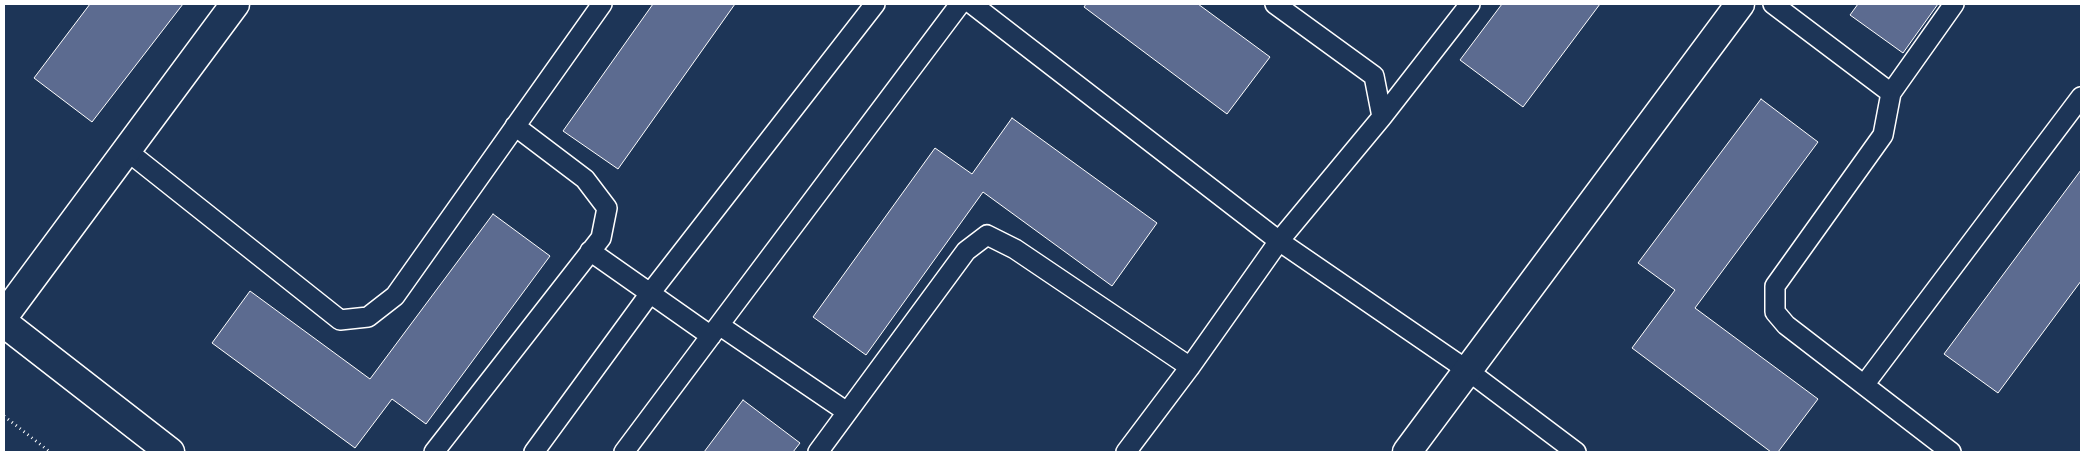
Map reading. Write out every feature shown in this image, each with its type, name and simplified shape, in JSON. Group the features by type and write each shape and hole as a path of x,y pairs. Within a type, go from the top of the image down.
{"street":[{"path":"4,316 235,4"},
{"path":"1407,452 1740,4"},
{"path":"4,323 170,452"}],"lane":[{"path":"126,150 340,320 368,317 395,296 602,4"},
{"path":"534,452 651,292 875,4"},
{"path":"624,452 960,4"},
{"path":"972,4 1279,241 1467,370 1576,452"},
{"path":"1275,4 1374,76 1382,117"},
{"path":"1126,452 1190,367 1279,241 1382,117 1470,4"},
{"path":"1773,4 1891,93"},
{"path":"1952,452 1786,324 1775,312 1775,286 1883,135 1891,93 1954,4"},
{"path":"1864,385 2081,97"},
{"path":"434,452 601,238 607,208 585,179 515,126"},
{"path":"818,452 966,250 987,235 1015,248 1190,367"},
{"path":"590,252 651,292 847,412"}],"path":[{"path":"4,416 50,452"}],"building":[{"path":"90,4 183,4 92,122 34,78"},
{"path":"653,4 735,4 618,169 563,131"},
{"path":"1086,4 1198,4 1270,57 1227,114 1084,7"},
{"path":"1502,4 1600,4 1523,107 1460,60"},
{"path":"1858,4 1938,4 1903,53 1850,15"},
{"path":"1761,99 1818,142 1695,308 1818,399 1778,452 1771,452 1632,348 1675,290 1638,263"},
{"path":"1012,118 1157,223 1112,286 983,192 866,355 813,317 935,148 972,174"},
{"path":"2081,170 2081,281 1998,393 1944,354"},
{"path":"493,214 550,256 426,424 392,399 355,448 212,343 250,291 370,379"},
{"path":"743,400 800,443 793,452 704,452"}]}
